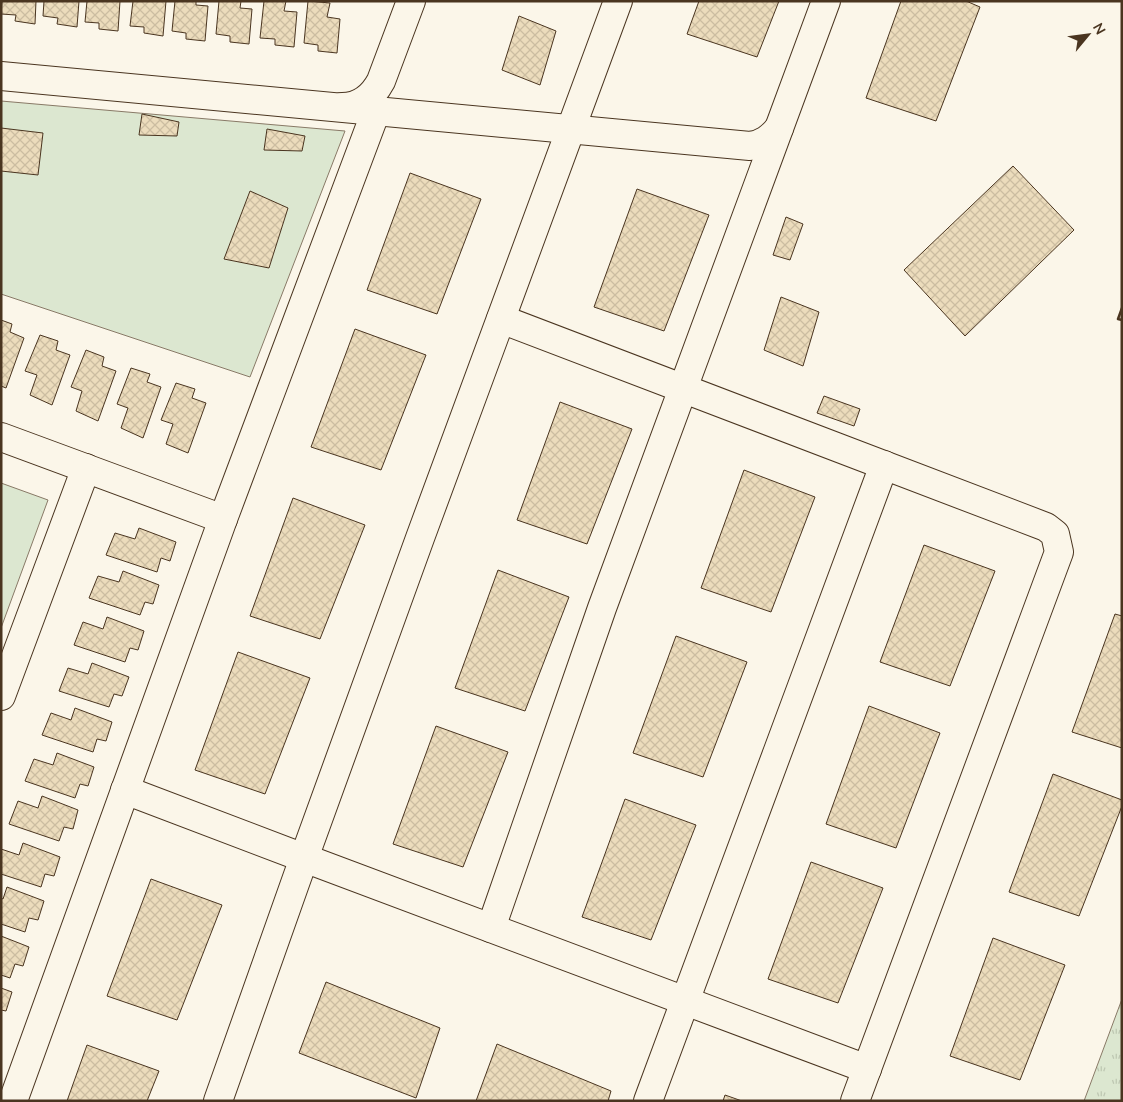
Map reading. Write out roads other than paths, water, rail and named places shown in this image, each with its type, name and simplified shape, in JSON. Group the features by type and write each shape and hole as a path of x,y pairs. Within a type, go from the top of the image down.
{"street":[{"path":"225,1099 304,858 416,547 618,1"},
{"path":"491,928 602,608 826,1"},
{"path":"338,107 356,105 371,96 376,89 386,68 408,4"},
{"path":"386,68 385,78 391,98 404,110 421,115"},
{"path":"1,76 750,146 765,142 779,128"},
{"path":"13,1101 222,519 376,111"},
{"path":"742,145 749,148 758,157 761,165 759,181"},
{"path":"501,319 1046,526 1055,534 1059,552 867,1069 861,1099"},
{"path":"1,437 222,519"},
{"path":"648,1101 884,465"},
{"path":"1,696 86,468"},
{"path":"125,790 867,1069"}]}
